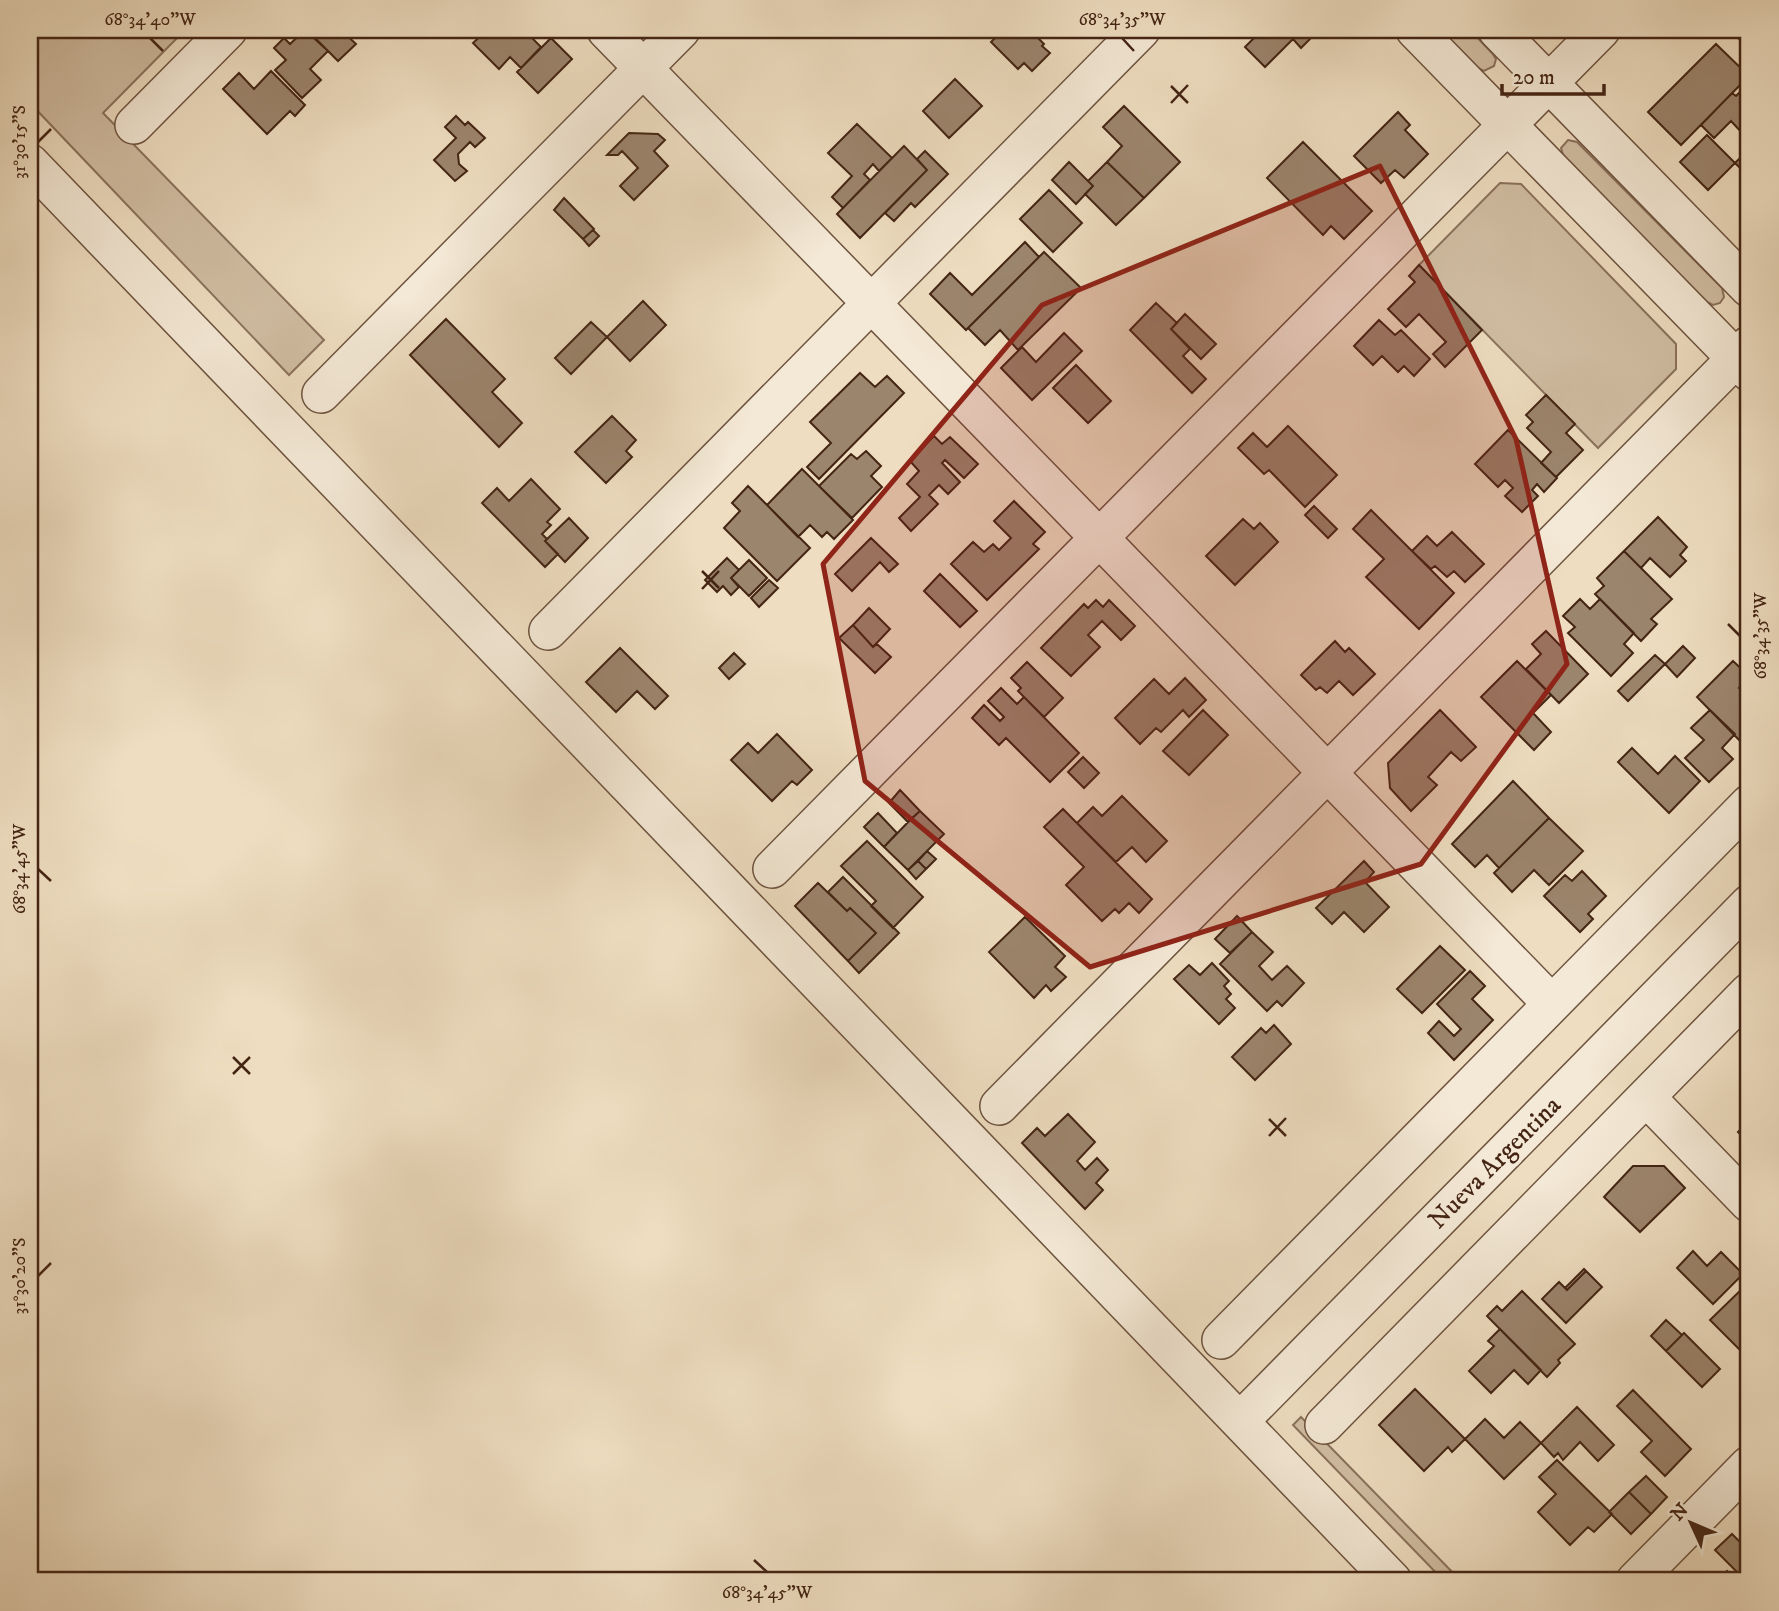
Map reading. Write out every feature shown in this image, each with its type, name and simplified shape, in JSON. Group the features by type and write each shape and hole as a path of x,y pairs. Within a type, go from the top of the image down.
{"street":[{"path":"134,125 228,30"},
{"path":"606,30 1552,1004"},
{"path":"321,394 681,30"},
{"path":"548,631 1141,30"},
{"path":"999,1106 1328,773 1745,359 1415,30"},
{"path":"1497,30 1749,288"},
{"path":"772,869 1601,30"},
{"path":"30,163 1393,1581"},
{"path":"1221,1340 1749,804"},
{"name":"Nueva Argentina","path":"1240,1422 1749,904"},
{"path":"1324,1425 1749,992"},
{"path":"1646,1097 1749,1203"},
{"path":"1635,1581 1749,1465"}],"highlighted area":[{"path":"1380,166 1516,439 1567,664 1421,864 1090,967 865,781 823,564 1042,305"}],"shaded area":[{"path":"30,30 185,30 103,113 324,340 289,375 30,103"},
{"path":"1441,30 1470,30 1496,59 1494,66 1484,71 1478,68"},
{"path":"1568,140 1577,142 1722,288 1724,297 1720,303 1713,305 1707,302 1564,158 1561,148"},
{"path":"1500,183 1521,184 1676,344 1676,369 1598,448 1419,265"},
{"path":"1301,1417 1461,1581 1444,1581 1293,1425"}],"building":[{"path":"305,30 328,51 310,69 321,80 302,98 275,70 286,60 274,48 284,38 290,44"},
{"path":"317,30 346,30 343,32 356,44 338,61 312,35"},
{"path":"487,30 524,30 541,47 521,68 510,57 499,69 473,43"},
{"path":"1003,30 1031,31 1050,53 1032,71 1024,63 1018,69 991,42"},
{"path":"1262,30 1319,30 1301,48 1293,39 1265,67 1245,47"},
{"path":"1729,30 1749,30 1739,39"},
{"path":"551,38 572,59 538,93 517,72"},
{"path":"1716,44 1749,76 1681,145 1648,112"},
{"path":"271,71 305,105 295,116 290,111 267,134 223,89 239,73 254,89"},
{"path":"955,79 982,106 949,138 923,111"},
{"path":"1749,83 1749,130 1744,135 1731,121 1714,138 1701,125 1732,93 1736,96"},
{"path":"1124,106 1180,162 1144,198 1107,162 1122,146 1103,127"},
{"path":"1398,112 1410,125 1405,130 1428,154 1404,178 1395,170 1381,183 1354,156"},
{"path":"456,116 465,125 468,122 485,138 475,147 470,142 458,154 459,164 467,171 455,181 434,160 456,138 445,127"},
{"path":"857,124 892,158 879,171 873,164 864,174 870,180 843,208 832,197 852,176 828,153"},
{"path":"629,133 658,134 665,140 654,151 668,166 634,200 620,186 638,168 622,151 618,155 607,155"},
{"path":"1707,135 1735,163 1708,190 1680,162"},
{"path":"1303,142 1372,211 1344,239 1331,226 1323,235 1267,178"},
{"path":"904,146 927,170 860,238 837,214"},
{"path":"1749,149 1749,188 1741,180 1746,174 1735,163"},
{"path":"925,151 948,174 915,207 911,203 894,221 885,213 927,170 917,159"},
{"path":"1069,162 1093,186 1076,204 1052,180"},
{"path":"1107,162 1144,198 1116,225 1085,194 1093,186 1088,181"},
{"path":"1049,190 1082,223 1053,252 1020,219"},
{"path":"564,198 594,229 583,239 554,210"},
{"path":"593,230 599,236 589,246 583,239"},
{"path":"1025,242 1039,257 966,330 930,294 950,273 972,295"},
{"path":"1044,252 1081,288 1018,350 1000,330 985,345 968,328"},
{"path":"1419,265 1482,330 1445,367 1433,354 1446,342 1419,314 1406,327 1388,309 1415,282 1409,276"},
{"path":"643,301 666,325 630,361 607,337"},
{"path":"1156,303 1177,323 1171,329 1190,349 1183,356 1206,379 1192,393 1130,330"},
{"path":"1185,314 1216,344 1201,359 1171,329"},
{"path":"446,319 505,379 492,392 522,423 499,447 410,355"},
{"path":"1379,320 1395,335 1401,330 1430,359 1414,376 1404,366 1398,372 1382,356 1373,365 1354,346"},
{"path":"591,322 607,337 571,374 555,358"},
{"path":"1064,333 1082,351 1032,400 1001,368 1022,347 1036,362"},
{"path":"1076,365 1111,401 1088,423 1053,388"},
{"path":"860,373 875,387 887,376 904,393 819,479 807,467 831,443 810,422"},
{"path":"1546,395 1575,424 1566,433 1583,450 1556,477 1541,463 1551,452 1527,428 1533,422 1526,415"},
{"path":"612,416 636,440 626,451 632,457 606,483 575,452"},
{"path":"1288,426 1337,475 1305,507 1269,470 1264,474 1238,448 1253,433 1267,447"},
{"path":"1508,430 1557,478 1544,492 1537,484 1532,490 1538,496 1522,512 1505,496 1513,488 1505,480 1498,487 1475,464"},
{"path":"934,436 942,444 950,437 978,464 964,478 945,460 942,463 960,482 948,494 939,485 929,495 938,504 911,531 899,518 920,497 907,484 919,471 910,461"},
{"path":"866,451 881,466 871,476 882,487 852,518 819,486 851,454 857,459"},
{"path":"802,469 853,520 834,539 827,532 822,537 810,525 798,537 767,505"},
{"path":"531,479 560,509 547,522 551,525 542,534 558,554 545,567 482,503 497,488 509,501"},
{"path":"748,486 810,548 777,581 724,528 740,511 732,503"},
{"path":"1014,501 1045,532 1033,544 1039,549 987,600 951,564 973,542 984,552 993,544 999,550 1011,538 994,521"},
{"path":"1314,506 1337,529 1328,538 1305,515"},
{"path":"1371,510 1454,593 1419,629 1366,577 1384,559 1353,529"},
{"path":"1658,517 1687,547 1680,555 1686,561 1670,577 1650,558 1641,568 1624,551"},
{"path":"569,518 588,538 565,562 545,541"},
{"path":"1243,519 1254,529 1260,523 1278,542 1235,585 1206,556"},
{"path":"1452,532 1484,564 1465,582 1454,571 1447,577 1435,566 1431,569 1412,551 1427,536 1437,546"},
{"path":"871,538 898,564 889,572 880,562 852,591 835,574"},
{"path":"1624,551 1672,599 1651,619 1657,624 1641,641 1595,594 1604,586 1597,578"},
{"path":"727,558 739,570 731,578 739,587 731,595 723,586 717,592 705,580"},
{"path":"749,560 767,578 749,596 731,578"},
{"path":"940,574 977,611 960,627 924,591"},
{"path":"769,580 778,588 759,607 751,598"},
{"path":"1580,599 1590,609 1600,599 1634,633 1624,644 1633,653 1611,676 1568,633 1575,627 1563,616"},
{"path":"1096,600 1103,607 1109,600 1135,626 1121,640 1102,621 1088,635 1100,647 1071,676 1041,648 1084,604 1088,608"},
{"path":"869,608 890,629 873,647 853,625"},
{"path":"853,625 873,647 877,644 891,657 875,673 839,638"},
{"path":"1546,631 1588,674 1559,703 1526,669 1541,654 1532,644"},
{"path":"1335,641 1345,652 1349,648 1375,674 1353,695 1339,681 1327,693 1320,687 1316,690 1301,675"},
{"path":"1683,646 1695,658 1677,677 1665,664"},
{"path":"620,648 668,696 655,709 637,691 616,712 586,682"},
{"path":"734,653 745,664 729,679 719,668"},
{"path":"1655,655 1665,664 1628,701 1618,691"},
{"path":"1517,661 1551,695 1533,713 1551,732 1534,750 1481,697"},
{"path":"1733,661 1749,676 1739,688 1746,694 1749,691 1749,744 1746,747 1697,697"},
{"path":"1027,662 1063,698 1044,717 1018,691 1021,688 1011,678"},
{"path":"1185,678 1206,700 1189,717 1183,710 1161,732 1156,728 1140,744 1115,718 1154,679 1169,694"},
{"path":"1001,688 1017,704 1024,697 1079,753 1050,782 1006,738 999,745 972,718 984,705 1000,721 1004,717 988,701"},
{"path":"1203,710 1228,735 1189,775 1163,751"},
{"path":"1440,710 1476,747 1461,761 1451,752 1428,777 1437,785 1411,811 1390,788 1388,763"},
{"path":"1710,710 1735,734 1722,748 1733,759 1709,782 1685,758 1704,740 1691,728"},
{"path":"777,734 812,770 797,785 792,781 772,801 731,760 748,743 758,753"},
{"path":"1632,748 1658,774 1675,756 1700,781 1669,813 1618,762"},
{"path":"1083,757 1099,773 1084,788 1068,772"},
{"path":"1513,781 1549,818 1499,868 1487,855 1475,867 1452,844"},
{"path":"900,790 920,811 908,822 889,803"},
{"path":"1122,796 1167,841 1146,862 1132,847 1116,862 1077,823 1093,807 1102,816"},
{"path":"1063,809 1152,899 1139,913 1129,903 1119,913 1115,909 1102,921 1066,885 1084,867 1044,827"},
{"path":"920,811 944,834 936,842 912,818"},
{"path":"878,813 897,833 884,847 864,827"},
{"path":"912,818 936,842 908,870 884,847"},
{"path":"1549,818 1583,851 1549,885 1534,870 1512,892 1494,873"},
{"path":"867,841 923,897 893,928 871,906 876,901 841,866"},
{"path":"927,851 936,859 926,869 918,861"},
{"path":"918,861 926,869 916,879 908,870"},
{"path":"1364,861 1374,872 1365,882 1389,907 1364,932 1344,912 1332,924 1316,908"},
{"path":"1582,871 1606,896 1588,914 1593,919 1580,932 1544,896 1565,875 1572,881"},
{"path":"843,877 899,933 859,973 848,961 876,933 850,908 847,911 828,892"},
{"path":"818,883 847,911 850,908 876,933 848,961 795,906"},
{"path":"1237,916 1252,932 1230,953 1215,939"},
{"path":"1025,917 1065,956 1055,967 1066,977 1051,991 1046,985 1034,998 989,952"},
{"path":"1252,932 1273,952 1259,966 1272,980 1287,966 1304,983 1282,1006 1277,1001 1267,1011 1220,964"},
{"path":"1440,946 1465,970 1422,1013 1397,989"},
{"path":"1212,963 1229,981 1224,986 1231,994 1226,999 1235,1008 1219,1024 1174,979 1189,965 1200,975"},
{"path":"1470,971 1485,986 1472,999 1493,1020 1454,1060 1428,1033 1439,1021 1454,1036 1461,1029 1437,1004"},
{"path":"1274,1025 1291,1044 1255,1080 1232,1057 1261,1028 1266,1033"},
{"path":"1068,1114 1095,1142 1077,1161 1085,1170 1097,1158 1108,1170 1096,1183 1103,1190 1085,1209 1022,1143 1037,1128 1045,1136"},
{"path":"1749,1121 1749,1143 1738,1132"},
{"path":"1633,1166 1664,1166 1685,1188 1640,1232 1604,1197"},
{"path":"1693,1251 1707,1266 1721,1252 1743,1274 1713,1304 1677,1268"},
{"path":"1584,1269 1586,1271 1567,1290 1565,1288"},
{"path":"1586,1271 1602,1287 1566,1323 1542,1299 1559,1282 1567,1290"},
{"path":"1749,1282 1749,1340 1740,1350 1710,1320"},
{"path":"1522,1291 1575,1344 1558,1360 1560,1363 1547,1377 1487,1316 1497,1306 1502,1311"},
{"path":"1666,1320 1682,1335 1666,1351 1651,1336"},
{"path":"1500,1329 1541,1370 1528,1384 1514,1370 1491,1393 1469,1371 1494,1346 1488,1341"},
{"path":"1684,1333 1720,1369 1702,1387 1666,1351"},
{"path":"1415,1389 1465,1439 1452,1452 1448,1447 1424,1471 1379,1425"},
{"path":"1633,1390 1691,1449 1665,1476 1641,1452 1652,1441 1617,1406"},
{"path":"1577,1407 1614,1445 1598,1461 1580,1442 1563,1460 1558,1453 1554,1457 1541,1443"},
{"path":"1485,1419 1504,1438 1520,1422 1541,1443 1504,1479 1465,1439"},
{"path":"1557,1460 1612,1514 1594,1532 1588,1527 1570,1545 1538,1512 1556,1494 1539,1477"},
{"path":"1646,1476 1667,1497 1651,1514 1629,1492"},
{"path":"1629,1492 1651,1514 1631,1534 1609,1512"},
{"path":"1732,1534 1742,1544 1749,1537 1749,1581 1715,1550"},
{"path":"1727,1571 1738,1581 1702,1581 1711,1573 1719,1580"}]}
